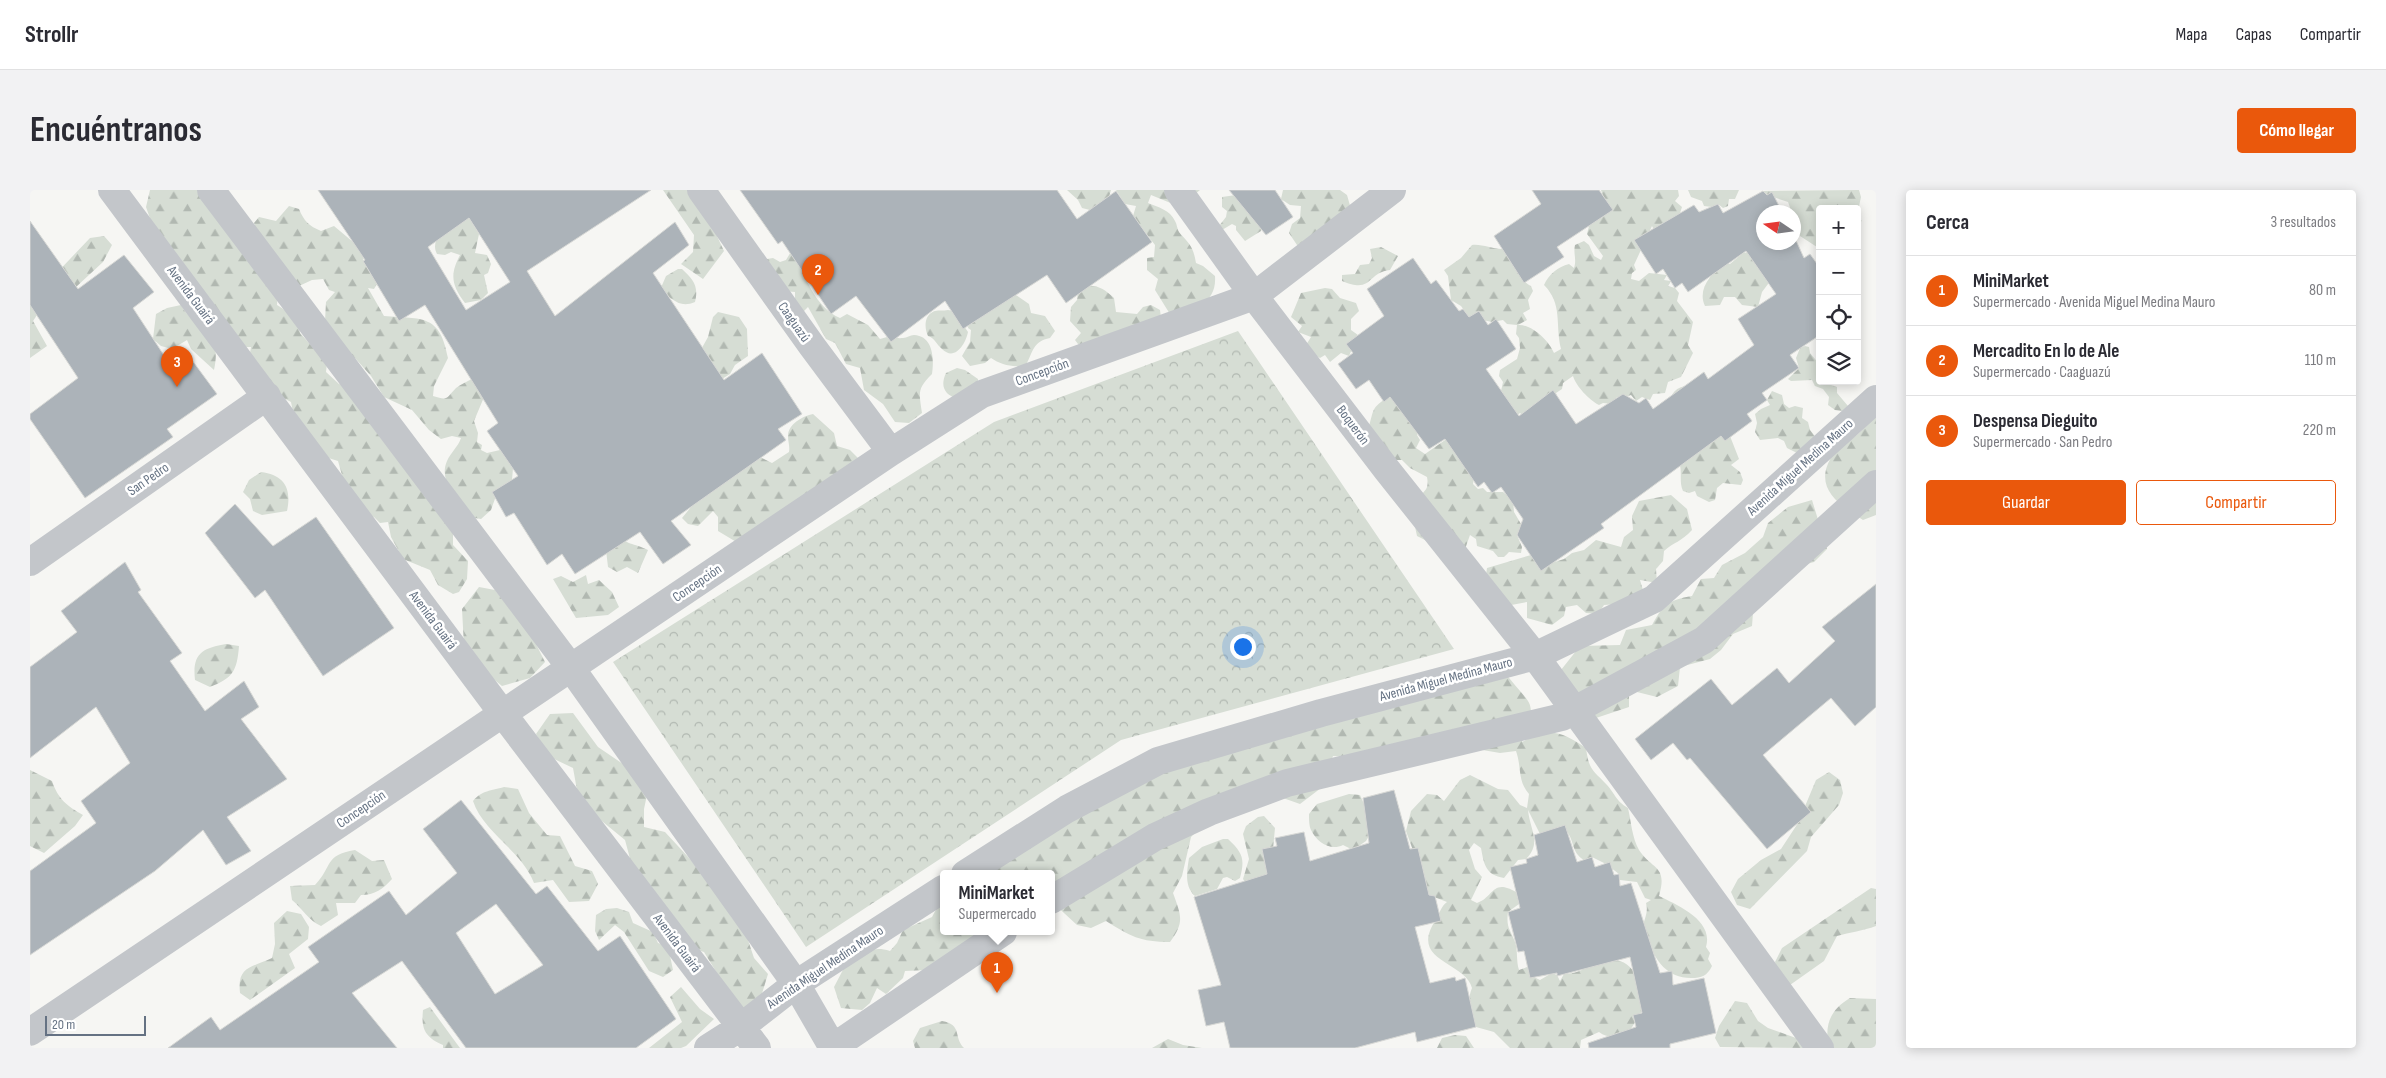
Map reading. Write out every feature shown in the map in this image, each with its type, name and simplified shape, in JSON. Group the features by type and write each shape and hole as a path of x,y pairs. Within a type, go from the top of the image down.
{"street":[{"name":"Avenida Guairá","path":"112,190 503,714 749,1037"},
{"path":"211,190 571,668 796,984 832,1048 999,935"},
{"name":"Caaguazú","path":"701,190 812,346 891,452"},
{"name":"Boquerón","path":"1178,190 1254,296 1393,478 1535,656 1820,1048"},
{"name":"Concepción","path":"30,1032 891,452 982,394 1254,296 1392,190"},
{"name":"San Pedro","path":"30,562 266,396"},
{"name":"Avenida Miguel Medina Mauro","path":"972,870 1067,809 1158,761 1321,713 1535,656 1654,599 1876,399"},
{"path":"1055,898 1155,837 1209,812 1287,783 1562,717 1575,711 1704,640 1876,484"},
{"name":"Avenida Miguel Medina Mauro","path":"708,1048 749,1037 796,984 940,890"}],"green space":[{"path":"150,190 200,190 278,291 277,305 292,317 298,325 300,333 327,363 326,372 339,384 347,386 377,433 453,528 453,545 468,561 467,579 459,592 453,594 438,585 430,570 403,559 391,537 388,522 380,523 374,517 365,515 344,482 338,461 322,456 294,417 291,402 266,389 249,359 251,347 244,347 210,309 210,298 200,292 153,227 146,207"},
{"path":"663,190 687,190 716,234 724,251 703,279 681,264 693,252 694,235"},
{"path":"1067,190 1111,190 1107,204 1097,217 1090,210 1082,208 1078,200"},
{"path":"1116,190 1200,190 1189,199 1173,204 1151,195 1148,203 1163,209 1173,217 1179,232 1194,253 1196,263 1215,276 1215,285 1212,293 1203,304 1173,319 1155,290 1158,279 1147,270 1147,258 1154,257 1155,245 1133,216 1136,206 1125,204"},
{"path":"1283,190 1340,190 1347,195 1355,223 1301,251 1289,233 1292,224 1300,218 1301,206 1290,205 1281,199"},
{"path":"1601,190 1678,190 1679,196 1675,201 1682,207 1679,216 1656,234 1652,226 1634,265 1636,270 1632,273 1631,279 1639,281 1649,273 1667,275 1664,280 1671,281 1668,286 1675,288 1679,293 1677,301 1693,322 1688,345 1693,353 1681,377 1668,382 1665,393 1653,394 1650,400 1642,397 1636,401 1631,395 1622,398 1617,397 1613,404 1603,403 1599,405 1583,392 1573,376 1563,383 1562,389 1556,393 1559,402 1525,417 1520,413 1516,416 1501,391 1503,382 1499,376 1500,370 1517,359 1520,348 1519,338 1516,334 1517,325 1507,324 1503,320 1492,322 1469,317 1461,306 1451,300 1448,276 1444,270 1461,258 1472,245 1502,249 1510,258 1522,279 1531,286 1533,291 1528,300 1530,309 1523,313 1527,320 1518,325 1534,330 1548,343 1554,353 1561,349 1556,307 1550,292 1544,285 1551,274 1561,267 1569,264 1574,268 1575,245 1584,241 1589,245 1594,256 1601,260 1603,256 1587,234 1589,226 1597,215 1604,216 1607,208"},
{"path":"1688,190 1739,190 1735,199 1729,199 1728,206 1723,208 1718,204 1712,207 1704,206 1702,201 1691,197"},
{"path":"1859,190 1861,197 1859,205 1816,205 1816,246 1801,237 1801,205 1789,205 1788,202 1767,195 1763,191"},
{"path":"1236,195 1262,228 1261,231 1245,241 1236,230 1236,226 1232,224 1222,230 1219,226 1226,217 1227,211 1222,207 1222,197"},
{"path":"289,206 299,209 307,223 321,231 334,226 365,252 363,261 377,284 374,289 368,288 384,316 419,319 435,326 445,344 448,358 434,386 433,396 447,398 458,387 474,378 487,390 474,421 478,433 477,442 482,445 481,450 487,453 500,450 513,468 512,480 497,493 491,510 481,519 469,517 450,490 445,476 447,461 461,438 452,436 441,439 429,430 412,410 384,397 371,376 355,358 348,356 325,321 326,302 335,292 329,290 323,279 312,280 299,286 257,232 254,223 259,217 276,221"},
{"path":"469,218 479,234 475,253 487,255 491,264 488,273 484,275 488,293 481,300 465,303 457,291 453,274 460,255 451,252 445,255 437,254 435,245 438,236 452,221"},
{"path":"104,236 112,245 103,262 76,287 50,280 90,238"},
{"path":"1381,247 1398,256 1390,270 1382,272 1364,284 1359,285 1342,281 1342,275 1355,274 1360,265 1369,264 1372,258 1370,249"},
{"path":"792,250 816,298 831,313 840,318 847,314 868,325 880,339 891,337 904,338 914,335 921,336 929,344 933,362 932,374 921,387 922,413 909,423 895,422 883,404 864,390 860,368 846,364 835,343 826,339 808,307 804,311 795,308 795,292 783,291 764,267 767,259 773,258 780,262 786,260"},
{"path":"1750,252 1771,280 1762,292 1758,307 1742,305 1735,297 1724,297 1720,305 1705,306 1703,300 1704,288 1714,272 1723,263 1730,264 1743,253"},
{"path":"678,269 682,269 694,283 696,287 695,302 689,304 680,303 660,290 666,276"},
{"path":"1086,286 1098,287 1111,295 1114,298 1116,312 1137,314 1143,307 1151,305 1160,310 1161,318 1081,348 1075,340 1081,333 1070,321 1071,307 1077,300 1078,291"},
{"path":"1325,288 1332,289 1340,298 1356,303 1359,311 1351,319 1351,330 1358,335 1349,356 1341,353 1330,362 1325,355 1320,358 1310,352 1306,345 1311,337 1298,332 1302,326 1291,317 1301,293"},
{"path":"1013,293 1029,304 1031,313 1045,316 1055,331 1050,338 1044,339 1037,344 1026,365 1008,365 991,358 985,363 970,366 962,356 970,342 971,330 968,328 969,320"},
{"path":"30,303 42,307 33,321 47,346 30,358"},
{"path":"181,305 187,314 212,339 216,357 214,370 191,349 187,340 172,349 161,346 153,339 156,314 167,308"},
{"path":"948,310 954,311 968,332 959,350 951,353 942,349 928,336 926,329 927,318 931,313"},
{"path":"718,312 739,317 747,329 748,356 735,365 730,374 722,379 698,355 708,337 713,317"},
{"path":"1238,331 1454,649 1121,740 806,947 613,662 994,422"},
{"path":"1809,347 1810,353 1816,360 1816,385 1837,387 1837,393 1848,406 1843,411 1835,410 1828,405 1829,397 1823,389 1815,386 1812,380 1791,381 1788,379 1799,368 1796,358 1800,348"},
{"path":"957,368 965,370 978,379 978,387 958,399 949,395 943,386 946,373"},
{"path":"1685,386 1685,392 1728,431 1739,459 1731,465 1740,472 1743,480 1741,485 1723,483 1717,488 1715,500 1709,502 1697,496 1695,491 1689,493 1683,491 1681,484 1680,465 1669,420 1669,408 1671,398 1676,390"},
{"path":"1772,391 1782,395 1784,404 1789,408 1795,406 1803,408 1802,418 1808,422 1810,430 1817,439 1797,453 1787,448 1784,441 1778,438 1760,440 1755,432 1757,423 1755,414 1770,405 1767,400"},
{"path":"1392,394 1418,431 1417,435 1420,440 1416,448 1425,454 1448,438 1474,477 1473,484 1478,489 1483,488 1487,492 1503,492 1513,500 1514,512 1521,524 1517,535 1522,547 1521,553 1509,552 1504,557 1498,557 1493,551 1477,546 1476,539 1470,535 1464,552 1429,542 1417,536 1414,522 1417,497 1426,489 1428,484 1427,477 1410,468 1402,460 1392,460 1368,430 1375,408"},
{"path":"1876,412 1876,515 1863,520 1844,507 1830,493 1825,475 1834,453 1859,433"},
{"path":"813,414 834,433 837,446 850,450 861,461 738,543 718,531 718,517 713,511 698,526 688,524 682,518 696,501 700,501 703,496 760,457 772,463 789,452 788,436 790,428 801,419"},
{"path":"261,472 275,476 284,484 288,496 287,511 262,515 253,511 250,499 243,492 249,480"},
{"path":"1671,495 1687,509 1692,530 1664,551 1663,561 1656,569 1657,583 1640,580 1645,597 1618,604 1604,605 1598,614 1586,613 1577,605 1566,607 1564,616 1552,625 1527,618 1527,602 1506,606 1486,575 1487,568 1531,555 1542,566 1564,559 1572,553 1584,550 1596,540 1621,547 1624,537 1633,530 1632,516 1639,501"},
{"path":"1812,500 1827,549 1814,562 1800,566 1753,613 1752,626 1733,634 1721,650 1710,659 1680,667 1678,686 1657,697 1629,690 1629,707 1593,719 1557,675 1580,646 1620,645 1626,630 1652,625 1667,604 1677,599 1692,596 1701,579 1714,578 1722,565 1745,553 1763,537 1768,523 1788,507"},
{"path":"614,533 627,542 648,550 638,573 627,567 617,572 608,567 606,550"},
{"path":"586,575 588,584 599,580 612,592 619,607 608,615 576,618 553,579 561,576 573,582"},
{"path":"479,587 495,590 533,638 545,662 530,678 502,686 486,673 464,646 462,609"},
{"path":"226,644 239,646 237,662 229,677 210,687 195,680 195,664 200,654 205,650"},
{"path":"1506,674 1530,705 1530,718 1522,742 1540,734 1555,733 1569,738 1586,748 1592,770 1607,785 1618,800 1628,808 1633,835 1639,850 1660,873 1662,879 1659,896 1684,909 1699,921 1705,929 1707,937 1706,947 1710,953 1708,959 1712,966 1704,976 1698,978 1675,975 1663,967 1650,948 1643,932 1647,910 1646,903 1651,900 1645,898 1637,882 1620,880 1619,874 1606,864 1592,857 1584,860 1577,854 1567,832 1540,834 1528,810 1534,836 1531,853 1526,859 1518,860 1504,878 1490,872 1483,859 1481,848 1474,843 1469,850 1475,869 1482,877 1471,900 1477,903 1494,890 1502,887 1516,892 1519,904 1508,912 1508,922 1516,945 1519,970 1527,967 1534,977 1540,980 1552,973 1557,975 1560,981 1564,974 1577,972 1601,960 1620,961 1627,964 1636,976 1645,1006 1629,1032 1610,1037 1599,1032 1581,1040 1580,1048 1510,1048 1494,1032 1476,1027 1469,1003 1472,988 1467,979 1433,953 1429,945 1429,935 1442,908 1447,902 1429,895 1421,883 1415,856 1406,831 1411,811 1427,794 1437,795 1444,801 1460,780 1470,775 1498,789 1508,790 1520,805 1527,808 1529,794 1521,779 1516,751 1500,753 1471,748 1371,758 1333,756 1321,788 1300,804 1283,798 1235,792 1191,837 1182,876 1173,893 1180,913 1180,924 1170,942 1151,941 1136,937 1106,921 1091,928 1077,925 1055,905 1055,870 991,870 1100,781"},
{"path":"573,713 598,747 623,764 651,776 644,809 644,827 665,832 690,859 720,897 732,918 746,934 754,958 768,974 755,1016 738,1007 704,952 671,941 632,866 625,840 592,813 577,790 573,768 550,757 536,734 550,714"},
{"path":"30,770 52,781 57,793 64,801 83,815 75,826 44,853 30,846"},
{"path":"1829,772 1840,780 1843,793 1839,805 1811,837 1807,851 1750,909 1737,905 1731,892 1738,879 1761,860 1781,849 1798,823 1816,780"},
{"path":"504,787 518,789 529,813 547,835 560,836 575,866 592,871 598,884 589,901 569,902 553,880 534,883 521,861 485,822 473,801 483,793"},
{"path":"1349,794 1360,795 1374,827 1366,841 1353,850 1343,845 1334,847 1325,845 1317,839 1310,828 1309,814 1317,804"},
{"path":"1264,816 1275,828 1273,849 1276,873 1250,889 1243,879 1249,859 1243,834 1246,826 1258,817"},
{"path":"1228,839 1240,852 1242,866 1240,878 1235,881 1227,877 1223,878 1217,889 1195,896 1188,883 1189,858 1202,847"},
{"path":"355,850 372,861 384,860 392,879 378,891 361,895 355,903 336,903 338,915 321,926 313,921 292,900 290,886 315,885 333,858 345,852"},
{"path":"1871,888 1876,889 1876,926 1837,936 1824,961 1790,985 1779,976 1775,962 1782,948"},
{"path":"940,902 940,935 981,935 927,970 905,971 903,978 886,994 877,988 870,1003 862,1010 841,1008 834,987 845,966 856,961 869,951 881,949 890,951 897,943 903,930 932,917"},
{"path":"617,908 629,912 633,923 653,932 658,943 668,946 673,970 663,977 649,971 624,932 615,925 599,940 595,931 596,915 606,909"},
{"path":"287,911 301,914 309,927 308,939 289,954 295,968 250,1000 240,993 243,973 252,966 272,958 275,944 274,923"},
{"path":"681,987 700,1009 714,1019 686,1046 681,1048 649,1048 682,1022 670,997"},
{"path":"1850,998 1876,999 1876,1048 1829,1048 1827,1032 1830,1019 1833,1013"},
{"path":"1735,1001 1747,1003 1758,1021 1768,1028 1796,1038 1809,1048 1720,1047 1715,1038 1719,1026"},
{"path":"430,1007 460,1048 443,1048 443,1045 428,1035 423,1022 423,1010"},
{"path":"942,1021 953,1025 964,1048 915,1048 913,1041 920,1028"},
{"path":"1455,1035 1466,1036 1474,1048 1437,1048 1442,1038"},
{"path":"1168,1039 1183,1045 1202,1048 1152,1048"}],"building":[{"path":"318,190 651,190 527,271 555,316 675,222 689,245 653,273 724,380 762,353 802,414 778,429 786,440 671,521 691,545 663,564 640,532 575,574 562,554 547,565 514,513 506,517 492,492 518,476 487,431 498,423 425,305 399,321 363,261 365,260","holes":["469,218 510,282 466,310 428,247"]},
{"path":"740,190 1057,190 1077,219 1116,191 1152,242 1066,303 1047,275 963,329 945,301 891,342 856,296 831,314 782,241 778,244"},
{"path":"1229,190 1275,190 1293,217 1266,235"},
{"path":"1532,190 1599,190 1613,210 1557,247 1564,257 1524,283 1494,236 1541,204"},
{"path":"1763,191 1767,195 1772,192 1778,205 1756,205 1756,250 1800,250 1804,258 1810,254 1816,262 1816,338 1790,355 1799,368 1762,393 1767,400 1747,414 1752,421 1725,441 1721,436 1601,524 1604,528 1541,571 1517,535 1523,519 1501,487 1492,493 1484,482 1478,487 1445,439 1429,449 1390,397 1384,402 1369,380 1356,389 1338,364 1353,353 1346,344 1384,316 1367,289 1413,258 1431,284 1436,280 1459,311 1463,309 1469,317 1479,311 1488,325 1496,319 1516,349 1486,369 1519,416 1553,390 1576,424 1623,394 1639,403 1646,398 1653,409 1704,372 1708,379 1754,345 1738,319 1776,294 1746,251 1688,292 1682,283 1675,288 1663,269 1656,274 1634,240 1694,205 1699,212 1718,204 1723,213"},
{"path":"30,221 78,289 124,255 154,292 133,308 167,360 183,348 217,394 167,429 173,437 85,498 30,419 30,414 78,378 30,305"},
{"path":"235,504 273,546 316,517 394,628 323,676 265,590 255,598 205,533"},
{"path":"125,562 141,590 138,592 182,653 170,661 205,711 244,681 259,707 241,719 287,779 227,817 251,851 226,865 203,830 155,871 30,955 30,871 96,823 81,801 130,763 96,707 30,758 30,667 77,632 61,611"},
{"path":"1876,584 1876,707 1855,726 1831,698 1763,755 1811,812 1767,849 1690,758 1687,760 1673,743 1651,760 1635,739 1711,679 1732,705 1777,668 1789,683 1835,641 1822,627"},
{"path":"1394,790 1410,849 1418,848 1429,895 1435,896 1441,921 1415,927 1430,983 1455,977 1456,981 1465,978 1476,1027 1417,1042 1415,1032 1355,1048 1230,1048 1224,1022 1206,1026 1198,990 1221,985 1194,897 1267,874 1262,849 1277,846 1275,838 1304,832 1310,861 1369,843 1363,798"},
{"path":"461,800 536,894 547,886 598,951 620,936 676,1019 636,1048 466,1048 402,961 352,993 397,1048 168,1048 211,1017 220,1030 319,962 308,947 389,891 406,915 457,873 423,829","holes":["496,904 543,965 495,994 456,933"]},
{"path":"1565,825 1577,862 1592,857 1595,867 1610,862 1614,875 1619,874 1620,886 1631,883 1660,973 1672,971 1673,985 1704,978 1716,1033 1670,1044 1670,1048 1589,1048 1588,1043 1636,1027 1633,1015 1642,1013 1630,957 1557,976 1557,973 1530,978 1524,951 1518,952 1508,912 1520,908 1510,867 1527,863 1526,859 1538,855 1534,835"}],"place":[{"name":"Mercadito En lo de Ale","path":"818,295"},
{"name":"Despensa Dieguito","path":"177,387"},
{"name":"MiniMarket","path":"997,993"}]}
